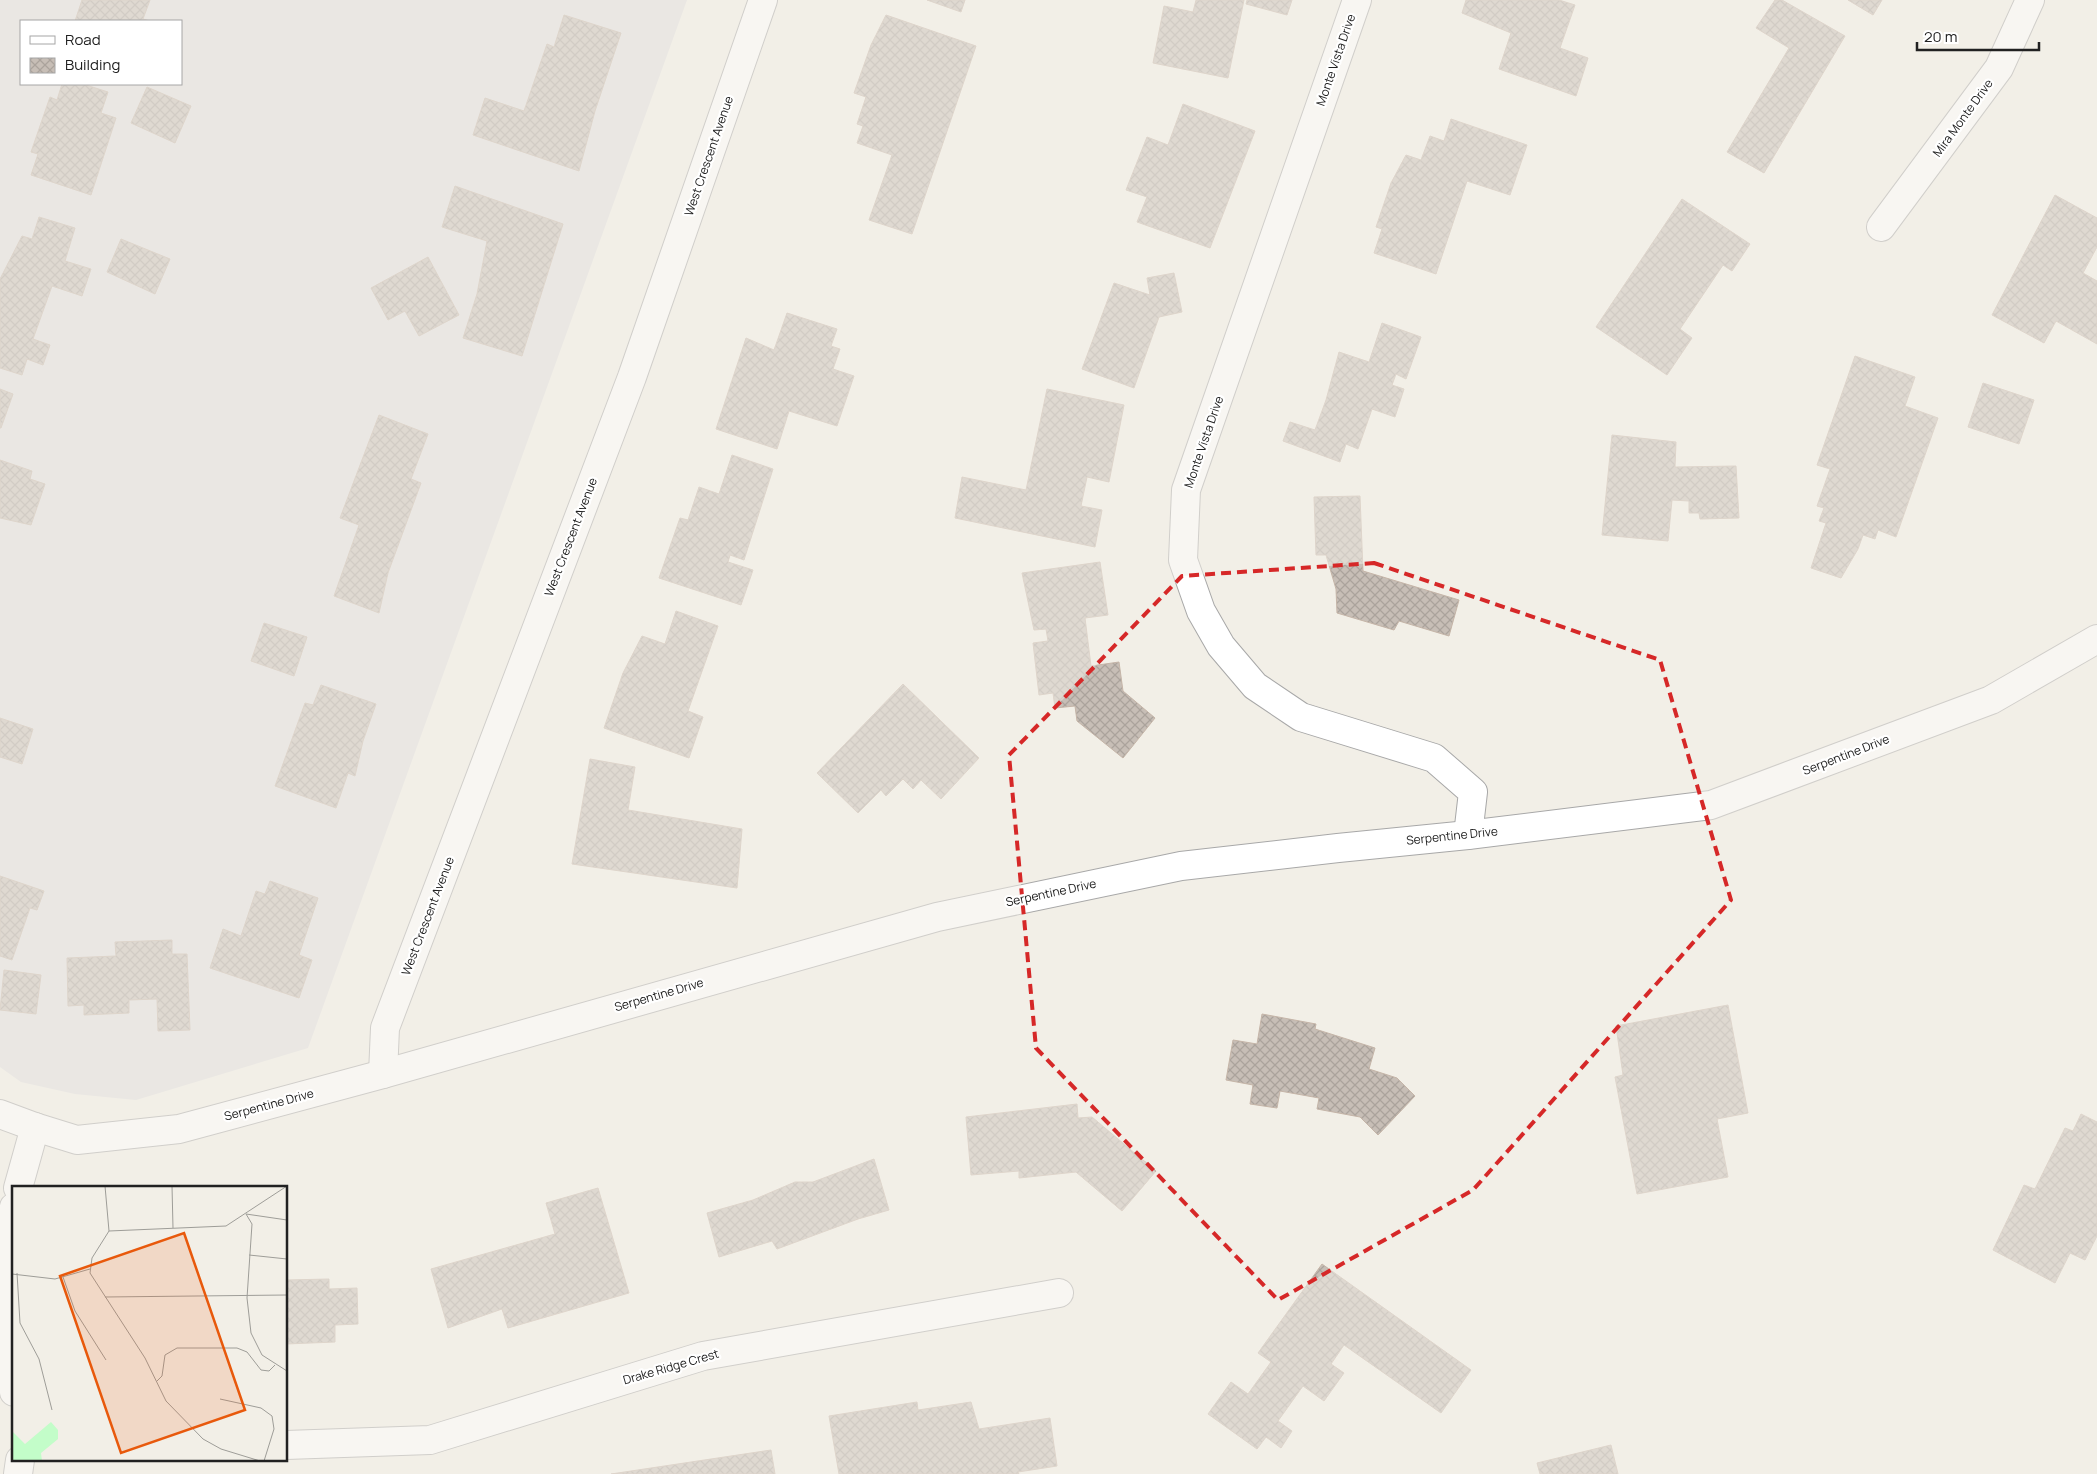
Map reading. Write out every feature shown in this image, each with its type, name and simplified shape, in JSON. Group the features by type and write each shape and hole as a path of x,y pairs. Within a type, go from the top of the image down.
{"street":[{"name":"West Crescent Avenue","path":"383,1074 385,1028 632,377 763,0"},
{"name":"Monte Vista Drive","path":"1357,0 1186,490 1183,560 1206,620 1221,646 1255,686 1301,716 1434,758 1473,792 1468,836"},
{"name":"Mira Monte Drive","path":"1881,227 1999,68 2030,0"},
{"name":"Serpentine Drive","path":"0,1114 77,1140 179,1129 383,1074 937,917 1181,866 1338,848 1468,836 1711,805 1991,700 2097,639"},
{"path":"19,1186 35,1127"},
{"path":"12,1216 3,1259 3,1317 12,1378"},
{"name":"Drake Ridge Crest","path":"288,1445 430,1440 703,1356 1058,1293"}],"highlighted area":[{"path":"1374,563 1660,660 1731,900 1473,1190 1278,1300 1036,1048 1009,755 1182,576"}],"shaded area":[{"path":"0,0 687,0 308,1048 136,1100 75,1094 21,1082 0,1067"}],"building":[{"path":"82,0 150,0 143,19 146,20 75,20"},
{"path":"927,0 965,0 961,12"},
{"path":"1196,0 1244,0 1228,78 1153,63 1164,6 1193,12"},
{"path":"1247,0 1292,0 1287,15 1246,4"},
{"path":"1466,0 1559,0 1575,5 1560,48 1588,58 1576,96 1499,69 1511,33 1462,13"},
{"path":"1775,0 1782,0 1845,36 1764,173 1727,152 1789,48 1756,28"},
{"path":"1848,0 1882,0 1873,15"},
{"path":"564,15 621,33 595,111 579,171 473,135 485,98 524,111 547,44 554,47"},
{"path":"886,15 976,46 912,234 869,220 892,155 857,143 863,126 857,124 866,97 854,93 871,45"},
{"path":"62,85 86,85 108,92 101,113 116,118 91,195 31,175 38,154 31,152 50,97 57,100"},
{"path":"147,87 191,106 175,143 131,123"},
{"path":"1183,104 1255,131 1210,248 1137,222 1147,197 1126,190 1147,137 1168,145"},
{"path":"1451,119 1527,145 1510,195 1467,181 1436,274 1374,253 1382,229 1376,227 1391,183 1406,155 1421,160 1430,136 1444,141"},
{"path":"455,186 563,224 522,356 463,338 477,294 487,241 442,227"},
{"path":"2055,195 2097,218 2097,247 2083,273 2097,281 2097,344 2056,321 2044,343 1992,315"},
{"path":"1682,199 1750,244 1732,271 1723,265 1680,329 1692,338 1667,375 1596,327"},
{"path":"39,217 75,228 65,261 91,269 82,296 52,286 33,339 50,345 43,365 27,359 22,375 0,368 0,279 22,236 32,239"},
{"path":"121,239 170,259 155,294 107,272"},
{"path":"428,257 459,315 419,336 405,311 388,320 371,288"},
{"path":"1174,273 1182,312 1159,317 1134,388 1082,369 1114,283 1150,295 1147,278"},
{"path":"787,313 837,329 831,346 840,349 833,369 854,376 837,426 789,411 777,449 716,429 746,338 774,350"},
{"path":"1382,323 1421,337 1406,379 1396,374 1392,385 1404,389 1395,417 1372,409 1358,449 1346,444 1340,462 1283,441 1290,422 1315,430 1326,400 1339,352 1369,362"},
{"path":"1855,356 1915,377 1905,406 1938,418 1896,537 1878,530 1875,539 1863,535 1858,549 1841,578 1811,568 1826,523 1819,521 1824,508 1817,506 1830,469 1817,465"},
{"path":"1983,383 2034,400 2019,444 1968,427"},
{"path":"0,389 13,394 1,428 0,428"},
{"path":"1047,389 1124,405 1109,482 1087,477 1081,506 1102,510 1095,547 955,518 962,477 1026,490"},
{"path":"379,415 428,434 411,479 421,483 388,573 379,613 334,596 359,525 340,518"},
{"path":"1612,435 1676,442 1675,467 1736,466 1739,518 1700,519 1699,513 1689,513 1689,501 1672,500 1668,541 1602,535"},
{"path":"732,455 773,469 744,560 730,555 728,562 753,570 741,605 659,578 680,518 688,520 699,487 719,494"},
{"path":"0,460 32,471 30,479 45,484 31,525 0,518"},
{"path":"1360,496 1363,571 1459,600 1449,636 1399,621 1394,630 1337,613 1336,589 1326,555 1316,555 1314,497"},
{"path":"1100,562 1108,615 1085,618 1091,666 1119,662 1123,691 1155,718 1123,758 1077,721 1075,706 1055,708 1053,693 1039,695 1033,643 1048,641 1046,629 1034,630 1022,573"},
{"path":"676,611 718,626 688,711 703,717 689,758 604,728 623,673 642,636 665,644"},
{"path":"264,623 307,637 294,676 251,661"},
{"path":"903,684 979,758 941,799 921,780 913,789 903,779 886,796 881,790 858,813 817,773"},
{"path":"321,685 376,704 363,741 355,776 348,773 336,808 275,786 305,703 313,705"},
{"path":"0,718 33,729 22,764 0,757"},
{"path":"590,759 635,767 628,810 742,829 737,888 572,864"},
{"path":"0,876 44,891 37,910 30,908 12,960 0,956"},
{"path":"270,881 318,898 299,955 312,960 299,998 210,968 223,929 241,936 256,891 265,894"},
{"path":"172,940 172,954 187,954 190,1030 158,1031 157,999 129,1000 129,1013 84,1015 84,1005 68,1006 67,958 116,956 115,942"},
{"path":"4,970 41,975 36,1014 0,1010"},
{"path":"1728,1005 1748,1113 1717,1119 1728,1177 1637,1194 1615,1077 1623,1075 1616,1026"},
{"path":"1262,1014 1316,1024 1315,1029 1375,1048 1369,1069 1397,1078 1415,1096 1378,1135 1360,1117 1317,1109 1319,1098 1280,1091 1277,1108 1250,1104 1253,1085 1226,1080 1233,1040 1257,1044"},
{"path":"1077,1104 1078,1118 1092,1117 1156,1171 1122,1211 1076,1172 1019,1178 1019,1171 971,1175 966,1117"},
{"path":"2081,1114 2097,1122 2097,1236 2085,1260 2070,1253 2055,1283 1993,1250 2024,1185 2035,1189 2065,1128 2073,1131"},
{"path":"874,1159 889,1210 858,1219 777,1249 772,1241 719,1257 707,1213 753,1200 795,1182 813,1182"},
{"path":"598,1188 629,1293 508,1328 502,1309 448,1328 431,1269 555,1234 546,1203"},
{"path":"1322,1264 1471,1370 1441,1413 1344,1345 1331,1364 1344,1373 1324,1401 1303,1386 1278,1421 1292,1431 1281,1448 1266,1437 1257,1449 1208,1414 1231,1382 1248,1394 1271,1362 1258,1353"},
{"path":"329,1279 329,1289 357,1288 358,1324 335,1325 335,1342 288,1344 288,1280"},
{"path":"917,1402 918,1410 971,1402 979,1429 1050,1418 1057,1466 1018,1472 1019,1474 839,1474 829,1416"},
{"path":"1611,1445 1618,1474 1540,1474 1537,1463"},
{"path":"771,1450 775,1474 611,1474"}]}
